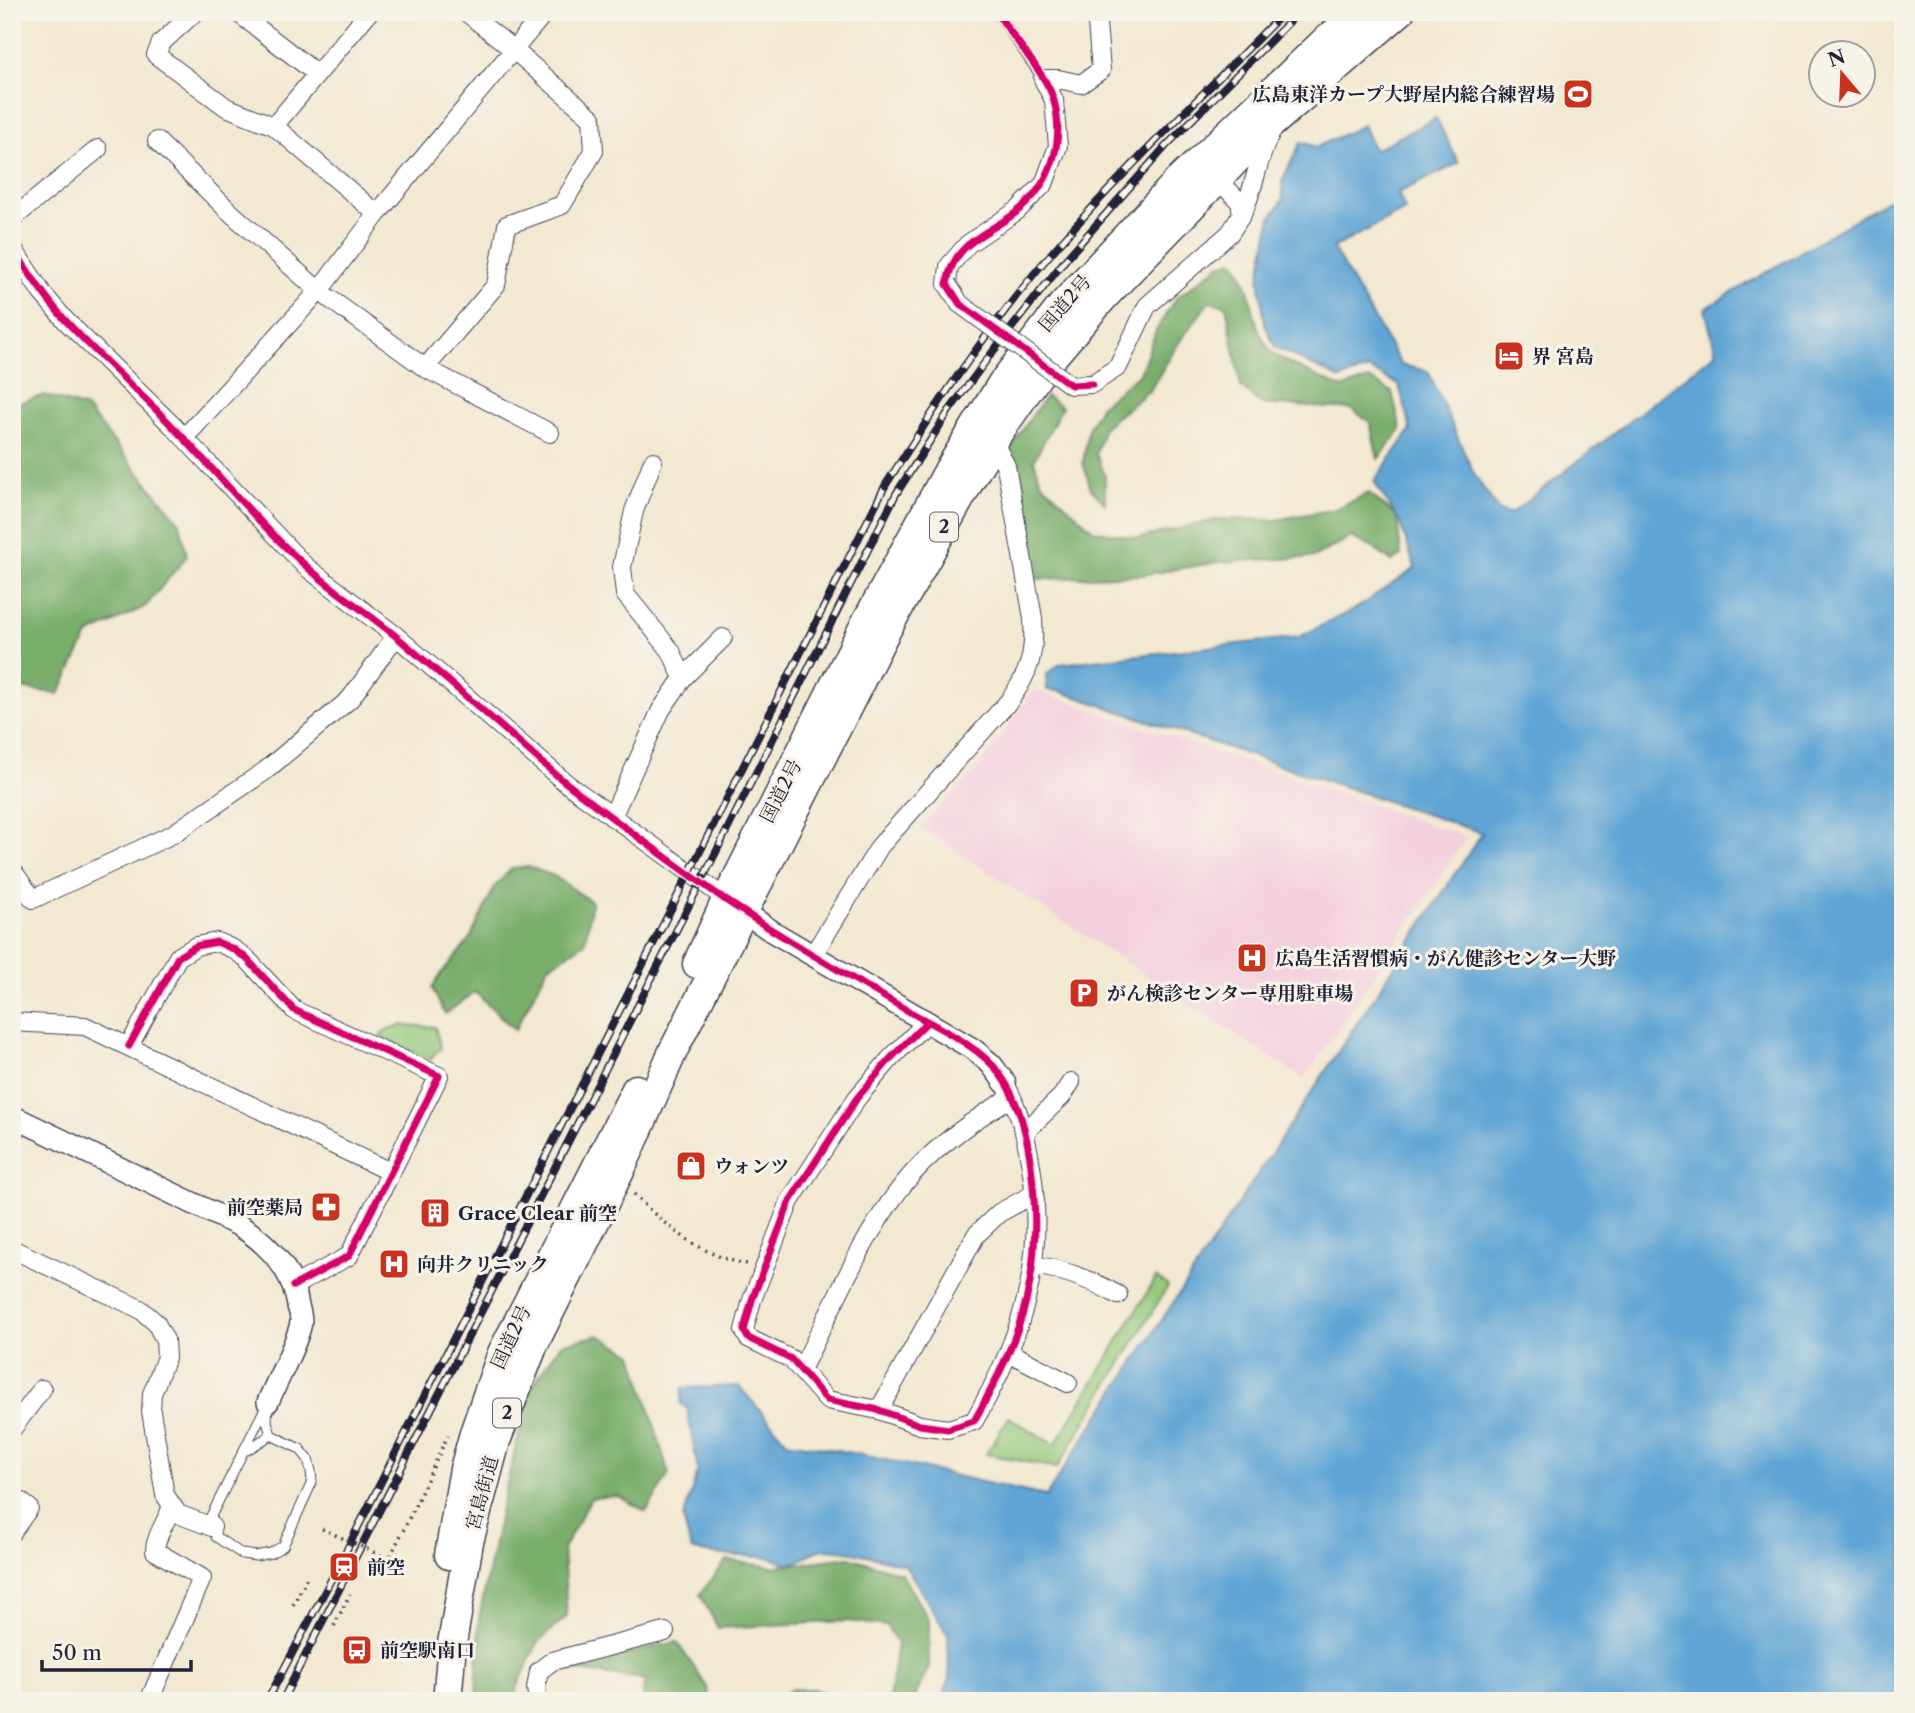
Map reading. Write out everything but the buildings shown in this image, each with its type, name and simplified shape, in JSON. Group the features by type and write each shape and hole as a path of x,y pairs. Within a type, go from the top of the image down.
{"highway":[{"name":"国道2号","path":"446,1701 446,1576 464,1469 487,1391 520,1317 630,1102 735,906 993,441 1039,375 1207,169 1328,38 1362,12"},
{"name":"国道2号","path":"632,1145 735,906 866,622 975,426 1009,373 1063,304 1207,169 1298,99 1400,12"},
{"name":"宮島街道","path":"446,1701 459,1592 472,1529 496,1441 534,1344 632,1145"}],"street":[{"path":"195,12 161,43 156,55 226,107 274,127 377,214"},
{"path":"237,12 317,74"},
{"path":"274,127 369,12"},
{"path":"425,368 496,285 507,225 562,205 594,152 592,118 466,12"},
{"path":"184,438 319,291 377,214 545,12"},
{"path":"1096,12 1101,70 1081,84 1043,79 1054,100 1058,146 1044,184 1018,210 968,244 949,266 947,284 960,304 1071,385 1093,384 1118,367 1147,306 1230,233 1242,214 1263,146 1272,129 1298,99"},
{"path":"157,141 229,211 319,291 425,368 550,433"},
{"path":"12,219 98,149"},
{"path":"1207,169 1240,202 1242,214"},
{"path":"12,247 42,293 66,321 184,438 305,566 396,636 566,783 735,906 983,1055 1008,1090 1026,1131 1034,1194 1034,1265 1024,1311 1010,1353 974,1421 948,1429 920,1425 879,1410 827,1400 811,1384 802,1368 791,1359 748,1338 744,1330 764,1266 790,1201 857,1098 890,1059 927,1022"},
{"path":"813,955 880,846 1009,701 1022,683 1031,663 1033,618 1006,466 993,441"},
{"path":"653,461 634,511 622,567 625,594 671,651 682,678"},
{"path":"12,870 33,899 173,834 265,771 350,699 396,636"},
{"path":"612,817 662,710 682,678 723,638"},
{"path":"129,1046 178,957 196,946 217,942 246,958 294,1010 439,1076 348,1256 293,1286"},
{"path":"12,1022 86,1026 390,1172"},
{"path":"1026,1131 1062,1096 1071,1082"},
{"path":"802,1368 867,1240 888,1205 914,1172 943,1143 1008,1090"},
{"path":"12,1116 240,1226 257,1236 271,1250 285,1266 293,1286 301,1325 268,1402"},
{"path":"879,1410 976,1235 999,1213 1034,1194"},
{"path":"12,1249 141,1309 156,1322 165,1340 166,1357 152,1394 150,1411 165,1495 178,1514 212,1527"},
{"path":"1034,1265 1064,1270 1091,1280 1118,1295"},
{"path":"1010,1353 1068,1383"},
{"path":"12,1429 42,1389"},
{"path":"12,1495 29,1508 12,1532"},
{"path":"149,1701 202,1578 155,1551 154,1546 168,1520 172,1505"},
{"path":"538,1701 536,1688 539,1671 552,1661 665,1632"}],"lane":[{"path":"993,12 1002,20 1043,79"},
{"path":"268,1402 267,1422 271,1435 300,1449 308,1459 312,1482 283,1546 271,1553 256,1556 242,1554 216,1538 211,1516 268,1402"},
{"path":"242,1453 271,1435"}],"path":[{"path":"633,1192 656,1216 699,1245 734,1262 764,1266"},
{"path":"322,1529 389,1559 453,1423"},
{"path":"293,1605 309,1574"},
{"path":"334,1626 350,1594"}],"shaded area":[{"name":"広島生活習慣病・がん健診センター大野","path":"1034,690 1467,837 1304,1079 920,827 977,770"}],"green space":[{"path":"1233,260 1245,281 1258,328 1270,350 1293,365 1343,388 1369,379 1392,392 1401,430 1378,459 1370,422 1351,409 1261,404 1241,387 1226,305 1209,302 1178,344 1150,390 1104,427 1096,453 1105,476 1105,504 1091,489 1083,463 1088,429 1101,405 1140,373 1156,331 1175,299 1221,264"},
{"path":"44,395 86,408 180,523 187,556 146,606 88,635 59,694 12,687 12,405"},
{"path":"1046,396 1062,407 1034,460 1041,482 1093,530 1139,538 1219,519 1275,520 1336,509 1369,493 1397,517 1401,555 1392,562 1372,547 1351,537 1315,557 1219,562 1142,575 1037,579 1017,470 1010,448"},
{"path":"529,867 554,876 592,902 585,943 548,967 515,1030 475,992 445,1014 432,988 469,941 495,886 512,868"},
{"path":"402,1025 435,1027 441,1049 431,1060 380,1036 388,1029"},
{"path":"1156,1278 1168,1286 1057,1468 986,1454 1009,1417 1055,1445"},
{"path":"599,1335 633,1354 669,1474 646,1512 618,1496 591,1498 563,1549 567,1616 538,1642 516,1690 518,1701 476,1701 479,1618 501,1508 530,1389 561,1344"},
{"path":"849,1557 901,1573 929,1620 929,1666 913,1701 773,1701 792,1689 813,1689 840,1697 889,1700 897,1643 887,1626 848,1621 718,1628 700,1594 727,1560 773,1567"},
{"path":"677,1642 707,1687 710,1701 643,1701 644,1679 559,1669"}],"water":[{"path":"1436,118 1459,163 1398,193 1405,210 1333,248 1401,365 1428,371 1474,474 1499,511 1512,513 1716,353 1705,309 1903,191 1903,1701 941,1701 949,1681 948,1635 905,1565 826,1549 786,1564 771,1558 721,1555 691,1549 683,1518 698,1471 687,1408 681,1404 682,1388 739,1386 787,1442 884,1460 1046,1496 1482,833 1059,691 1047,690 1046,675 1060,664 1299,637 1357,608 1415,568 1400,523 1374,481 1411,430 1399,385 1369,369 1340,379 1275,347 1265,325 1259,279 1271,217 1283,200 1282,181 1301,142 1317,147 1363,125 1374,150"}],"railway":[{"path":"267,1701 343,1557 885,486 966,364 1055,249 1139,158 1284,12"},
{"path":"282,1701 701,882 896,494 949,411 1066,259 1166,146 1299,12"}],"cycle path":[{"path":"993,12 1002,20 1051,92 1057,116 1056,147 1047,175 1039,188 1018,211 964,248 956,258 947,284 960,304 1071,385 1092,384"},
{"path":"12,247 66,321 147,400 271,533 317,576 398,638 562,779 646,843 768,927 954,1036 980,1053 999,1073 1017,1106 1029,1154 1035,1237 1032,1269 1018,1329 992,1389 974,1421 948,1429 920,1425 879,1410 827,1400 791,1359 748,1338 744,1330 752,1300 790,1201 857,1098 890,1059 927,1022"},
{"path":"129,1046 178,957 196,946 217,942 246,958 294,1010 439,1076 349,1256 293,1286"}],"place":[{"name":"広島東洋カープ大野屋内総合練習場","path":"1578,94"},
{"name":"界 宮島","path":"1509,356"},
{"name":"広島生活習慣病・がん健診センター大野","path":"1252,958"},
{"name":"がん検診センター専用駐車場","path":"1084,993"},
{"name":"ウォンツ","path":"691,1166"},
{"name":"前空薬局","path":"326,1207"},
{"name":"Grace Clear 前空","path":"435,1213"},
{"name":"向井クリニック","path":"394,1264"},
{"name":"前空","path":"344,1567"},
{"name":"前空駅南口","path":"357,1650"}]}
